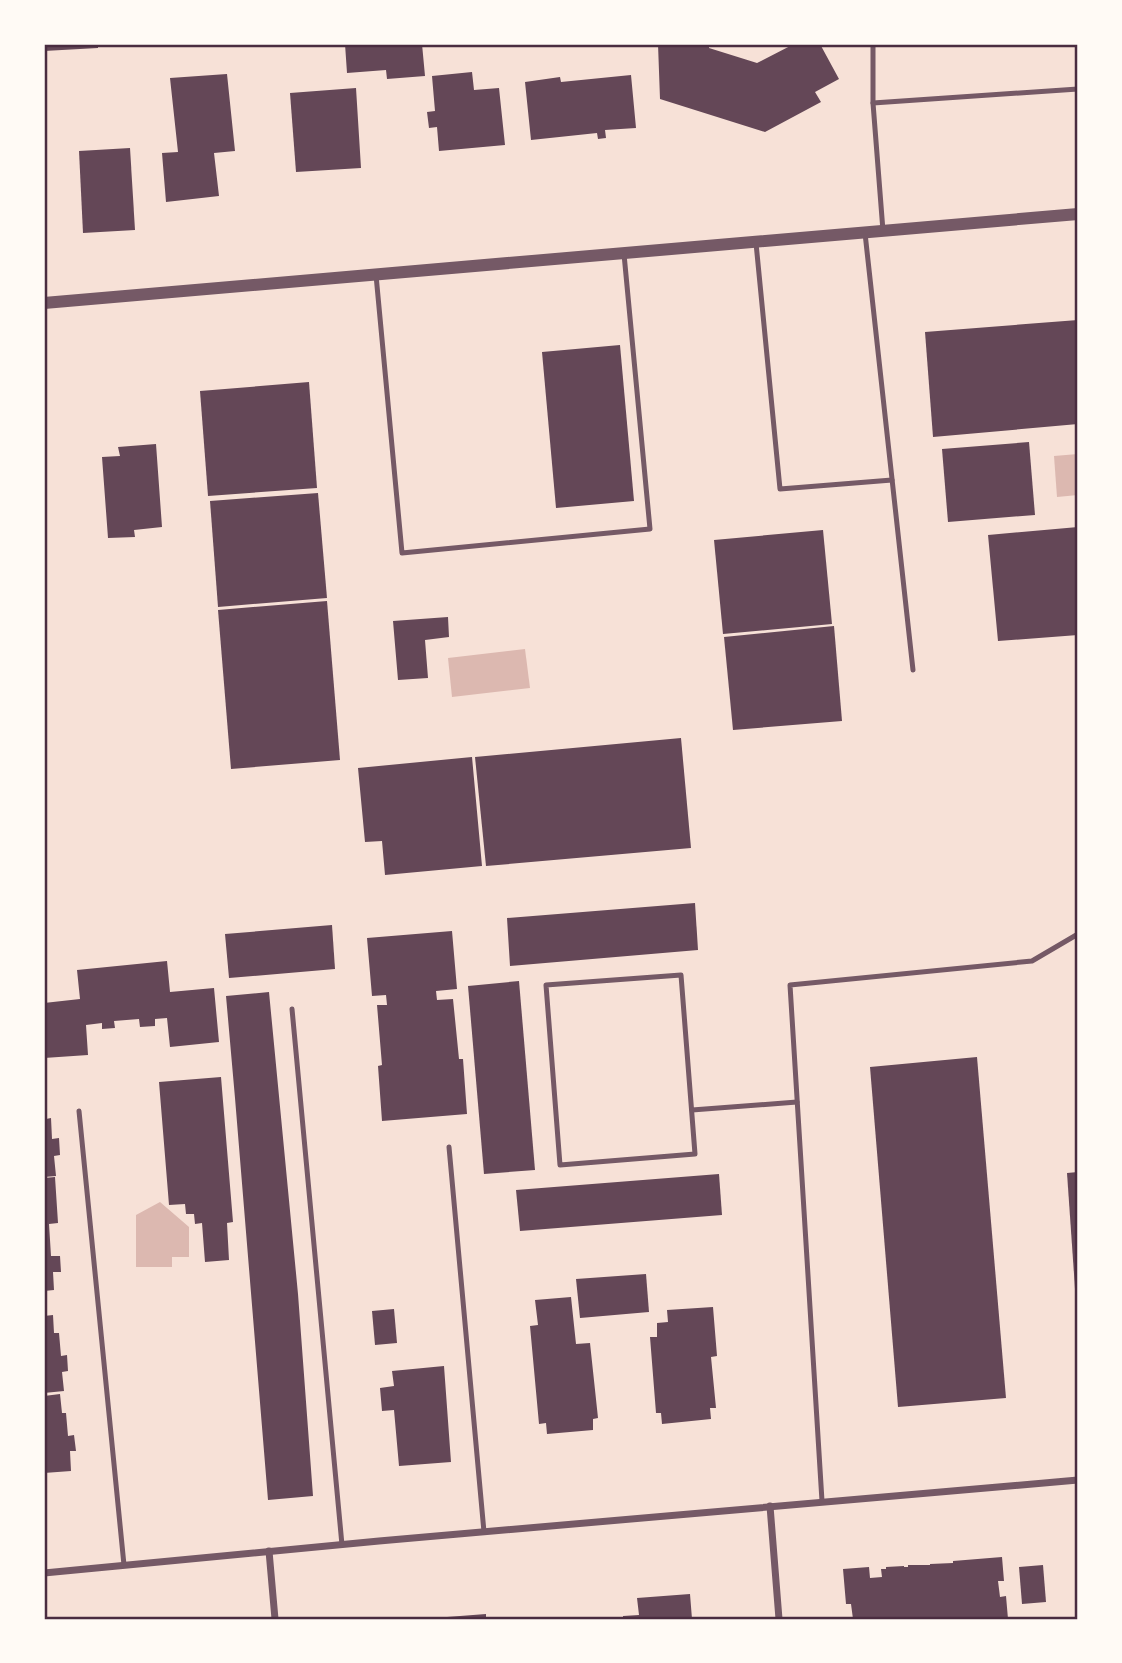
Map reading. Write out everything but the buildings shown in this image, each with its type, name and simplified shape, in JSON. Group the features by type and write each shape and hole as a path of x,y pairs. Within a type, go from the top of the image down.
{"street":[{"path":"44,303 1078,214"},
{"path":"44,1573 1078,1480"},
{"path":"770,1506 779,1619"},
{"path":"269,1551 275,1619"}],"lane":[{"path":"873,44 873,103 883,232"},
{"path":"873,103 1078,89"},
{"path":"866,233 913,670"},
{"path":"756,243 780,489 892,480"},
{"path":"376,275 402,553 650,529 624,254"},
{"path":"822,1502 790,985 1032,961 1078,934"},
{"path":"681,975 692,1110 695,1154 560,1165 546,985 681,975"},
{"path":"292,1009 342,1545"},
{"path":"692,1110 797,1102"},
{"path":"79,1111 124,1565"},
{"path":"449,1147 484,1532"}],"shaded area":[{"path":"1078,454 1078,495 1057,497 1054,456"},
{"path":"525,649 530,688 452,697 448,658"},
{"path":"160,1202 189,1227 189,1257 172,1257 172,1267 136,1267 136,1215"}]}
